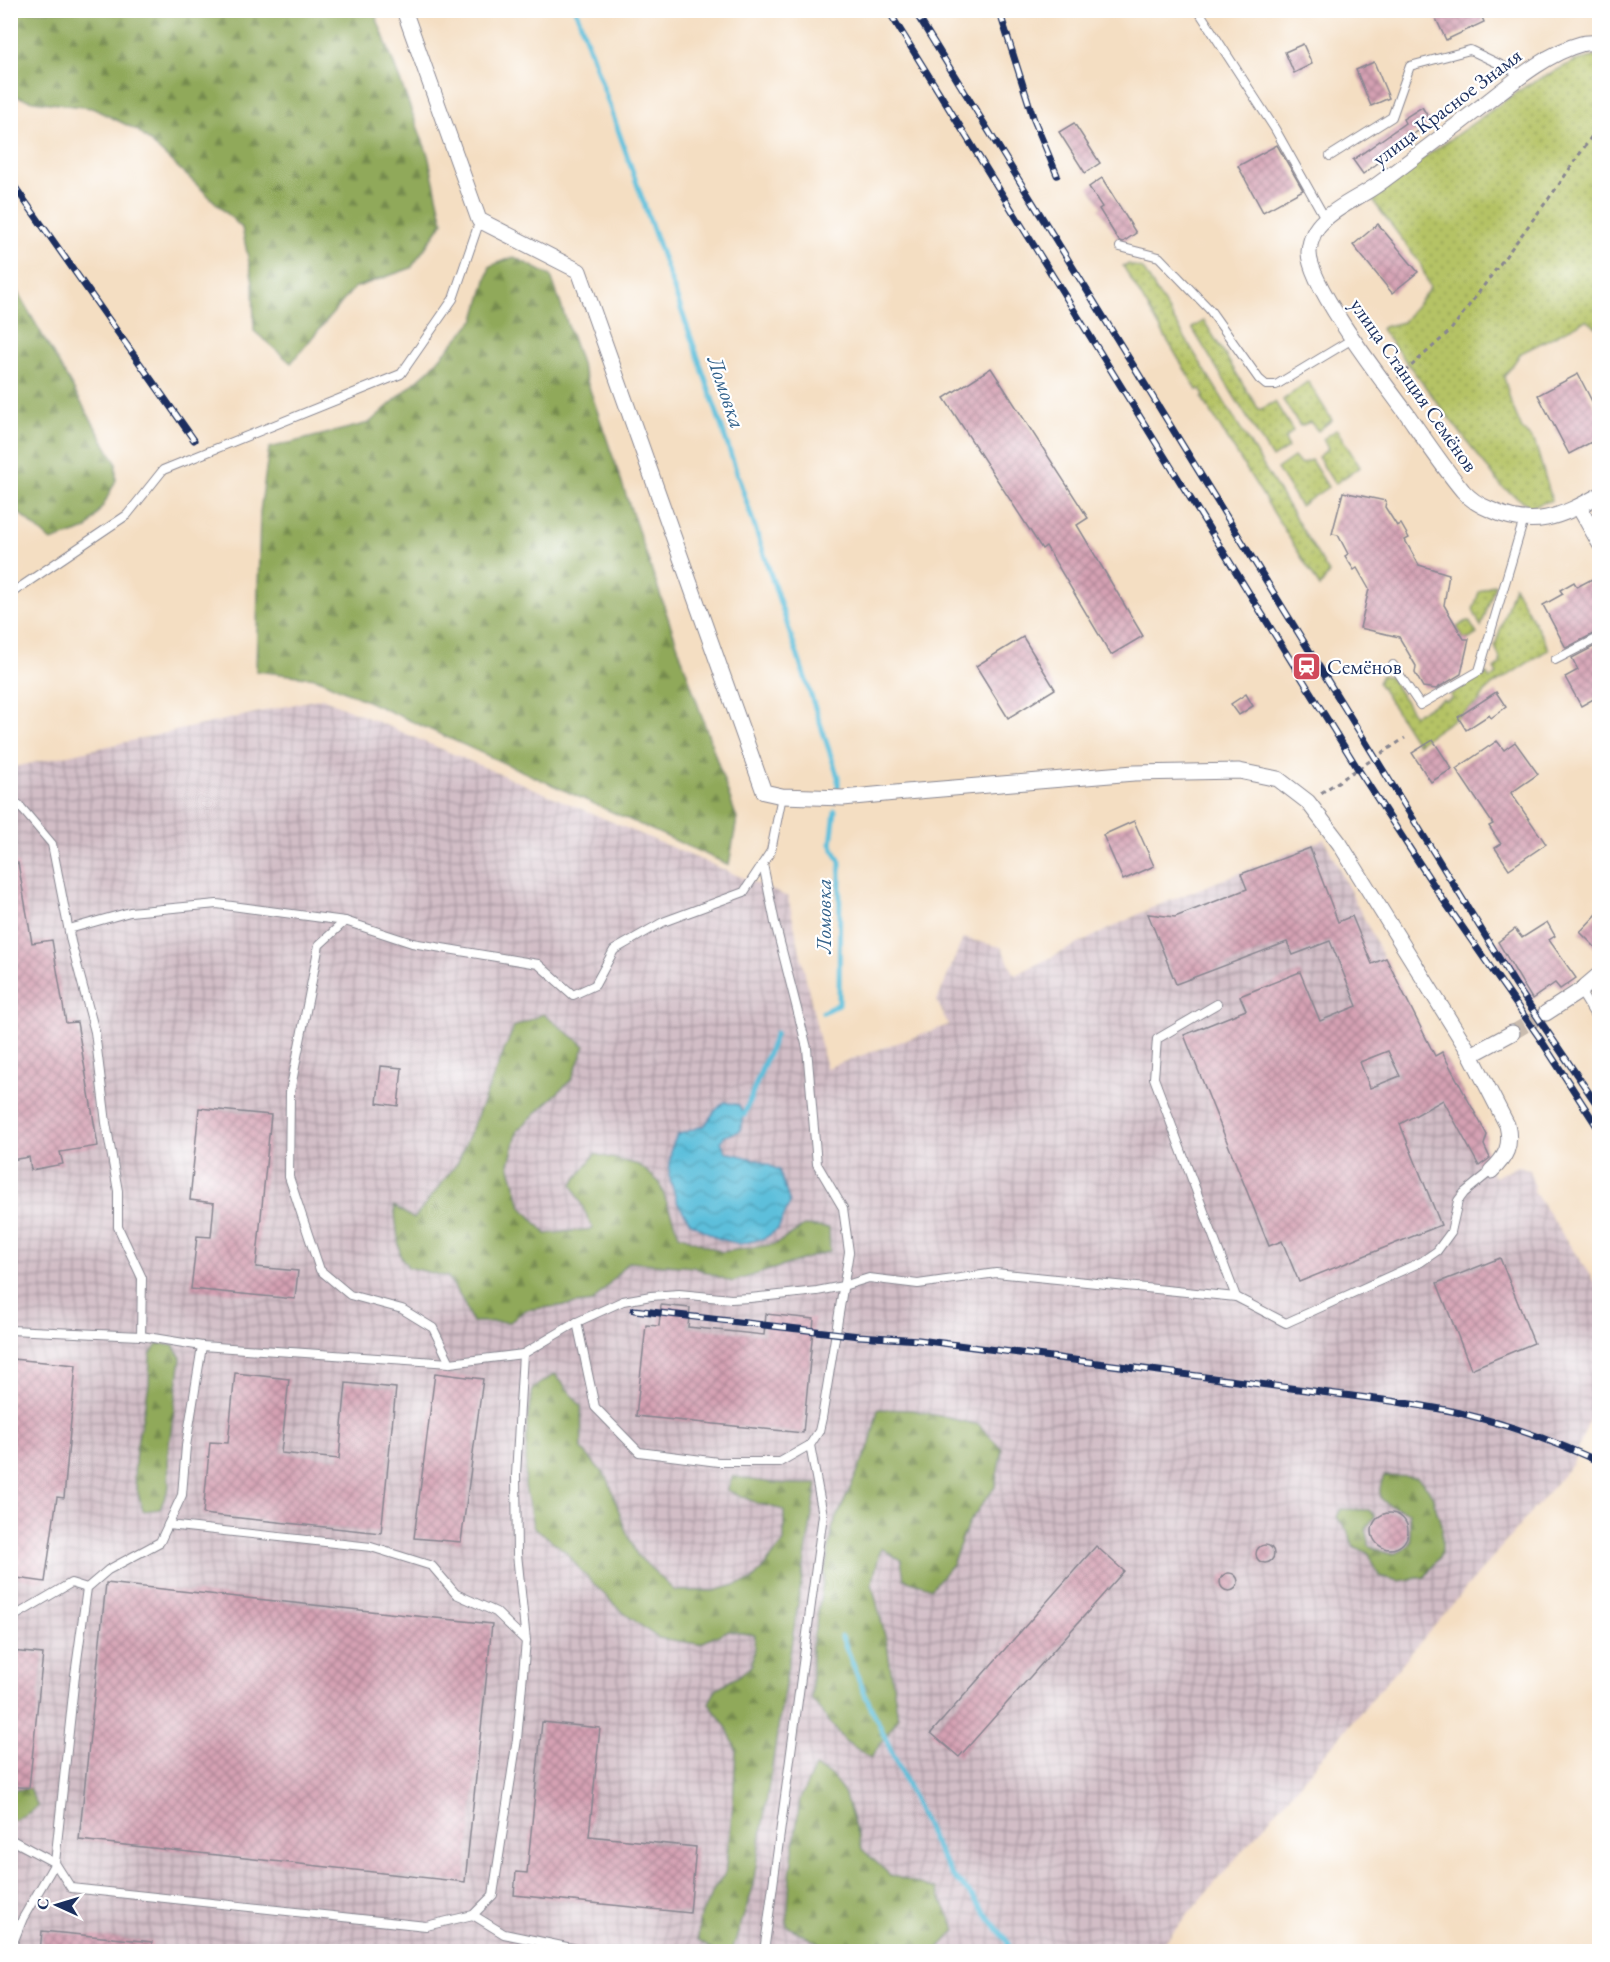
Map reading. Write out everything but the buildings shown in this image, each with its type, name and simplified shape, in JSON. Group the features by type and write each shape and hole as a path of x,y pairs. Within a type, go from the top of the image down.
{"street":[{"path":"404,10 480,220 579,271 764,792 782,796 843,798 1134,773 1239,771 1278,779 1308,802 1340,844 1471,1055 1509,1132 1504,1159 1491,1171"},
{"name":"улица Красное Знамя","path":"1325,218 1375,186 1550,57 1582,44 1599,43"},
{"name":"улица Станция Семёнов","path":"1325,218 1317,228 1309,254 1325,296 1464,492 1489,510 1524,519 1550,519 1579,507"},
{"path":"1599,495 1579,507 1599,544"},
{"path":"1546,1013 1580,991 1599,974"},
{"path":"1471,1055 1512,1033"}],"lane":[{"path":"1198,10 1275,129 1325,218"},
{"path":"1330,156 1392,117 1410,66 1470,50 1523,75"},
{"path":"10,594 127,515 162,470 400,374 453,299 480,220"},
{"path":"1120,247 1160,257 1210,310 1264,384 1276,385 1354,338"},
{"path":"1393,666 1420,705 1479,671 1524,519"},
{"path":"1555,660 1599,637"},
{"path":"69,929 130,912 217,904 345,921 412,943 538,964 573,995 595,985 614,950 663,922 744,892 771,851 782,796"},
{"path":"10,801 20,805 52,844 69,929 95,1032 106,1123 118,1191 118,1227 142,1278 141,1336"},
{"path":"577,1322 595,1407 639,1452 718,1462 780,1462 810,1445 819,1431 849,1252 843,1208 817,1164 807,1048 775,923 763,864"},
{"path":"345,921 319,945 291,1092 289,1177 320,1270 350,1294 402,1310 433,1328 450,1363"},
{"path":"1580,991 1599,1024"},
{"path":"1217,1004 1156,1039 1154,1078 1236,1297"},
{"path":"10,1330 141,1336 202,1346 450,1363 523,1354 577,1322 623,1301 651,1296 679,1294 731,1299 750,1298 817,1291 869,1278 918,1284 996,1273 1236,1297 1286,1323 1421,1262 1437,1251 1451,1232 1458,1201 1464,1193 1491,1171"},
{"path":"10,1950 23,1918 55,1863 75,1675 87,1588 108,1570 160,1542 182,1495 186,1446 202,1346"},
{"path":"10,1839 55,1863 71,1888 426,1926 473,1915 493,1895 517,1738 526,1641 517,1554 516,1475 523,1354"},
{"path":"764,1952 823,1515 810,1445"},
{"path":"168,1525 371,1547 432,1566 456,1594 495,1612 526,1641"},
{"path":"10,1613 18,1614 71,1583 87,1588"},
{"path":"473,1915 504,1934 591,1952"}],"path":[{"path":"1388,387 1450,331 1558,186 1599,124"},
{"path":"1308,802 1405,738"}],"shaded area":[{"path":"322,698 788,897 826,1068 948,1025 937,1001 963,938 1001,947 1015,975 1149,909 1324,839 1494,1177 1517,1166 1530,1169 1535,1193 1599,1289 1599,1416 1592,1412 1573,1463 1157,1951 11,1951 10,768"}],"green space":[{"path":"10,11 374,11 428,155 443,222 411,268 354,288 291,363 254,331 253,282 242,228 137,130 92,108 33,101 11,95"},
{"path":"1599,56 1599,329 1586,320 1521,353 1504,377 1511,403 1522,429 1535,443 1552,500 1531,507 1502,487 1381,329 1403,322 1430,288 1420,263 1373,201 1377,191 1526,86 1575,61"},
{"path":"514,257 551,276 737,819 729,865 316,678 256,671 260,512 269,448 369,423 430,369 475,319 490,266"},
{"path":"1129,264 1143,269 1329,573 1320,587 1123,266"},
{"path":"10,279 116,463 116,480 104,504 87,529 51,541 11,506"},
{"path":"1204,321 1259,410 1275,402 1293,431 1285,439 1288,448 1272,458 1192,328"},
{"path":"1307,382 1332,420 1318,431 1310,422 1300,426 1283,400"},
{"path":"1336,430 1360,467 1334,483 1318,457 1328,449 1323,439"},
{"path":"1294,457 1300,464 1311,460 1328,487 1300,506 1277,469"},
{"path":"1494,584 1481,627 1473,610 1479,592"},
{"path":"1514,586 1549,649 1487,689 1479,702 1417,744 1378,683 1382,675 1390,677 1414,715 1444,699 1446,701 1452,698 1450,695 1486,673 1490,679 1497,674 1494,669 1500,664 1495,646"},
{"path":"1467,621 1477,634 1464,639 1457,627"},
{"path":"543,1014 585,1046 571,1080 518,1130 509,1164 521,1206 546,1234 593,1229 572,1184 595,1154 639,1165 659,1182 679,1235 722,1252 776,1244 804,1226 829,1228 830,1251 732,1282 693,1267 628,1262 593,1302 525,1310 510,1322 472,1322 463,1301 448,1277 408,1267 400,1255 394,1206 414,1219 458,1162 514,1027"},
{"path":"158,1343 174,1346 181,1358 168,1452 169,1487 160,1509 143,1511 134,1478 136,1448 149,1385 150,1355"},
{"path":"555,1374 581,1406 582,1449 608,1479 624,1526 637,1555 675,1591 714,1591 753,1580 784,1542 784,1510 757,1503 727,1490 733,1476 775,1483 817,1484 752,1891 732,1951 714,1951 698,1940 699,1920 715,1887 725,1874 736,1750 727,1728 709,1703 717,1688 739,1676 752,1665 755,1635 727,1631 699,1644 658,1638 620,1610 582,1572 565,1551 533,1526 525,1486 527,1425 533,1388"},
{"path":"878,1409 913,1410 979,1425 1002,1449 995,1487 969,1522 952,1564 932,1588 904,1579 901,1560 881,1548 872,1584 887,1644 898,1718 871,1758 845,1741 812,1700 812,1646 833,1526 870,1444"},
{"path":"1384,1476 1417,1477 1431,1492 1442,1528 1442,1553 1425,1577 1399,1581 1379,1576 1369,1553 1353,1546 1349,1533 1337,1517 1341,1509 1369,1510 1375,1516 1365,1530 1369,1545 1391,1554 1406,1547 1411,1542 1409,1512 1388,1504 1381,1497"},
{"path":"815,1767 832,1776 845,1795 862,1849 890,1875 936,1889 956,1930 936,1951 832,1951 787,1926 790,1876 800,1799"},
{"path":"29,1788 38,1807 16,1820 11,1820 11,1791"}],"water":[{"path":"724,1102 739,1105 744,1115 740,1131 725,1136 721,1141 726,1152 758,1160 779,1170 790,1203 778,1229 765,1238 740,1244 717,1238 690,1222 677,1202 669,1176 671,1149 677,1135 705,1125"}],"waterway":[{"name":"Ломовка","path":"576,10 709,389 838,777 838,787"},
{"name":"Ломовка","path":"823,1012 839,1004 840,862 831,844 835,811"},
{"path":"744,1115 776,1033"},
{"path":"842,1637 864,1692 933,1841 951,1874 972,1896 1007,1941 1011,1952"}],"tunnel":[{"path":"1512,1033 1546,1013"}],"railway":[{"path":"888,10 1358,769 1442,898 1539,1037 1600,1131"},
{"path":"914,10 1515,984 1600,1109"},
{"path":"999,10 1034,120 1057,175"},
{"path":"10,180 194,440"},
{"path":"634,1310 859,1336 919,1340 1418,1405 1498,1423 1600,1462"}],"place":[{"name":"Семёнов","path":"1306,667"}]}
